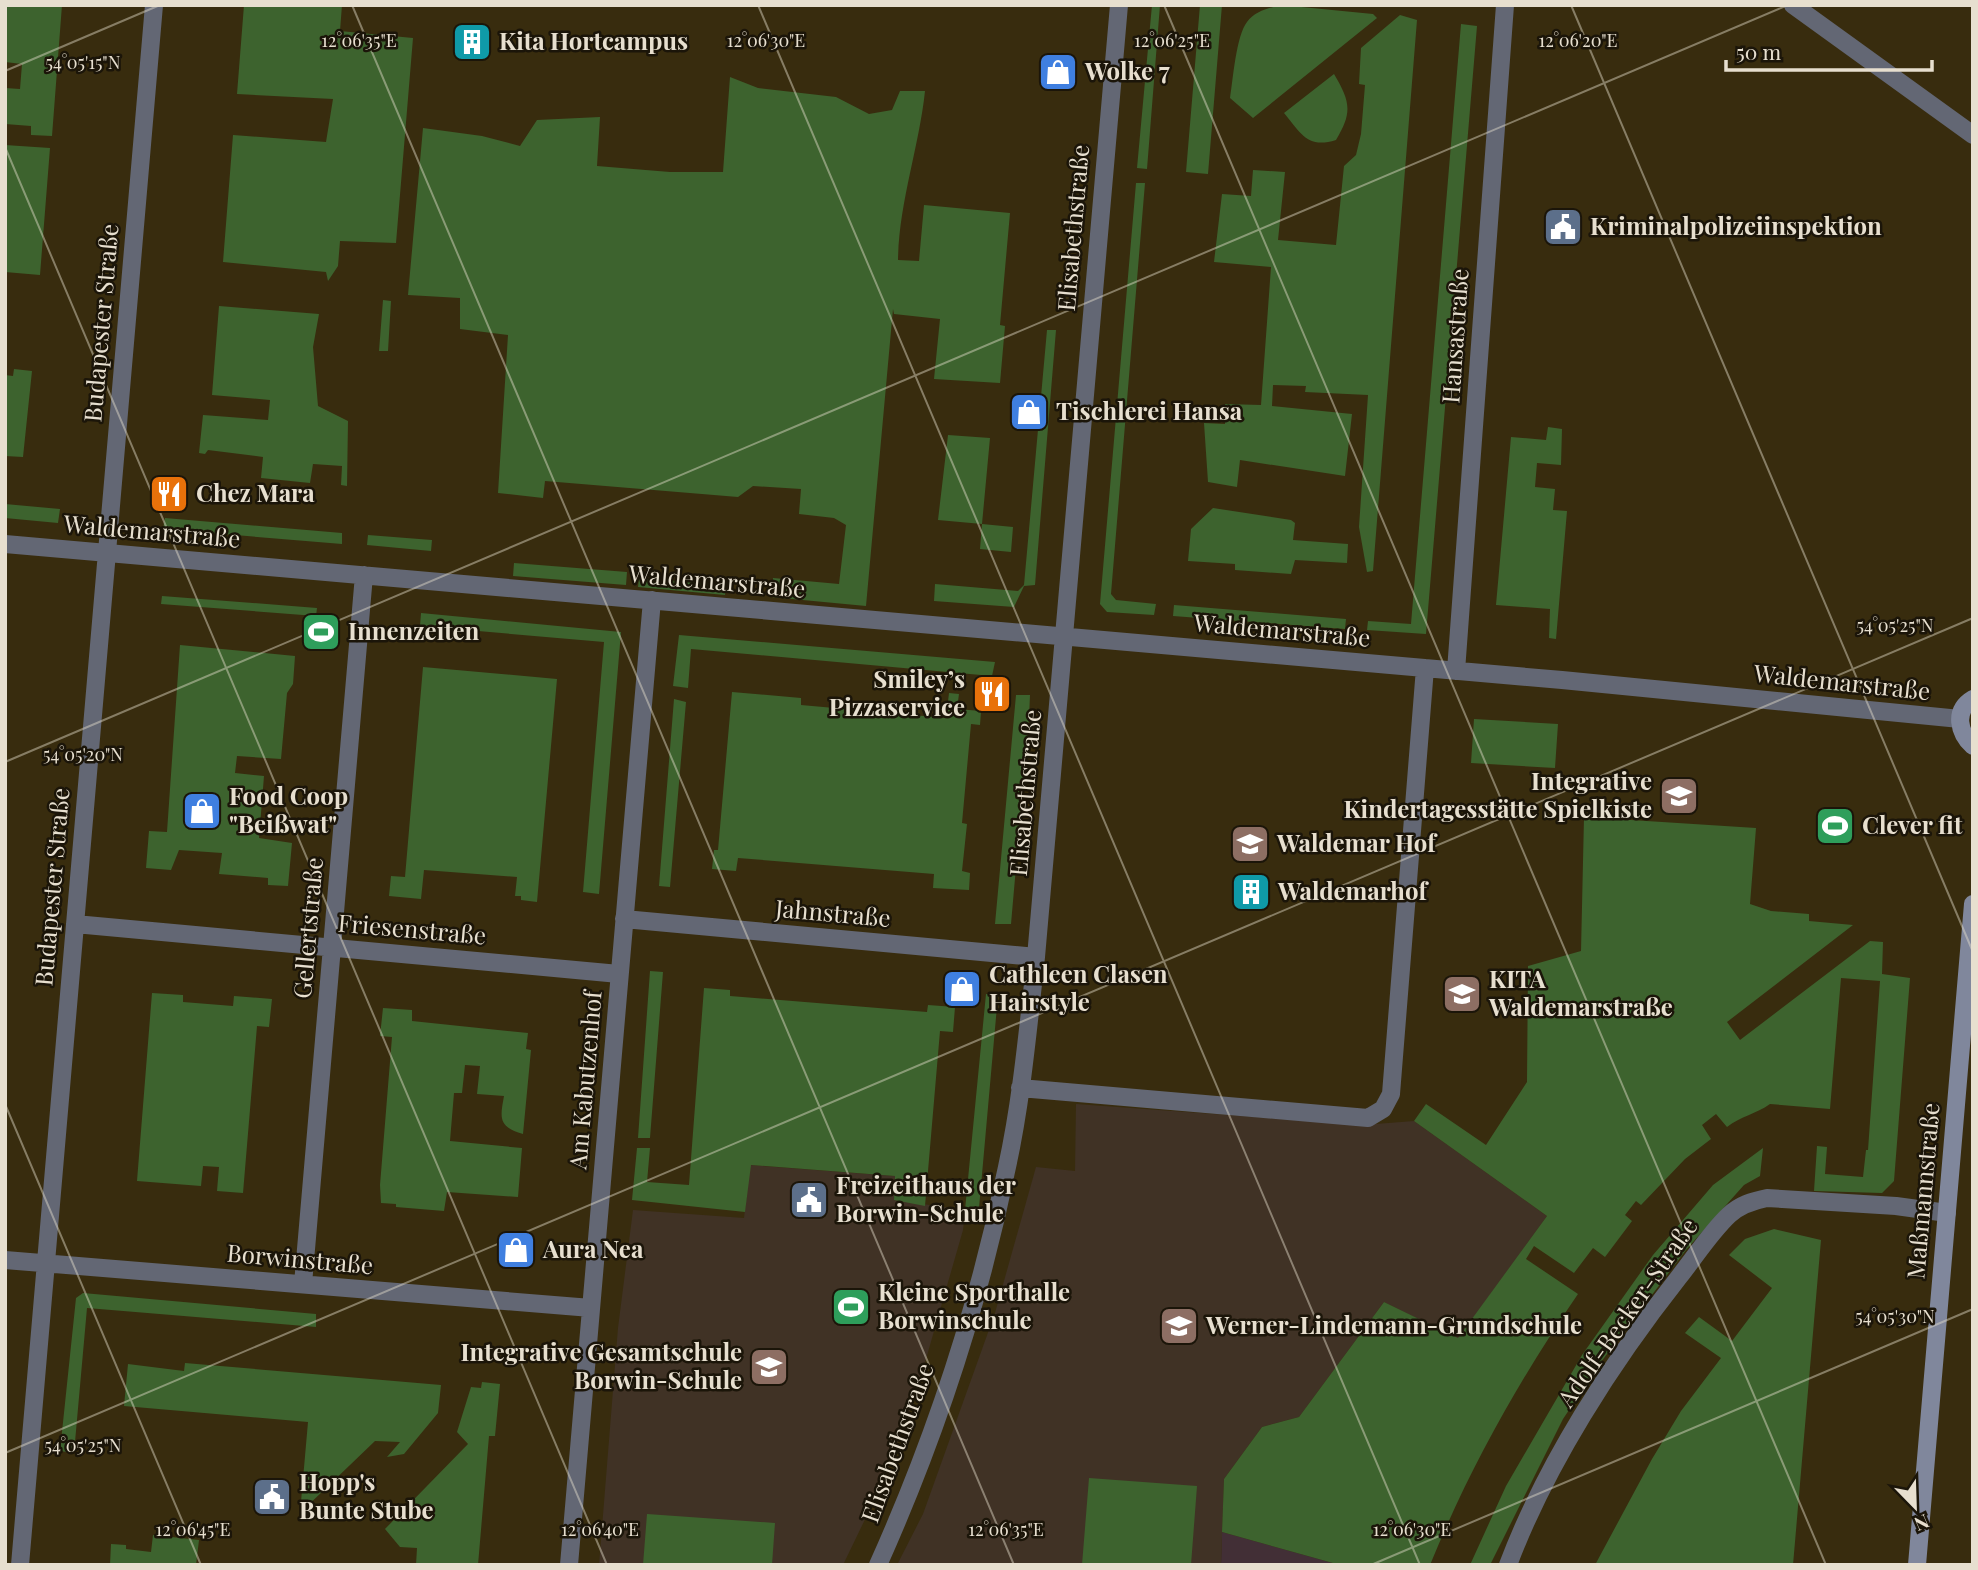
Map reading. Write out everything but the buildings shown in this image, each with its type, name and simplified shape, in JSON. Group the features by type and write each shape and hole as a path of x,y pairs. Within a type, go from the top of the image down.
{"street":[{"name":"Budapester Straße","path":"20,1565 154,5"},
{"name":"Elisabethstraße","path":"878,1565 931,1439 981,1278 1008,1165 1020,1088 1037,957 1119,5"},
{"name":"Hansastraße","path":"1456,671 1505,5"},
{"path":"1793,5 1973,135"},
{"name":"Waldemarstraße","path":"5,544 1425,668 1960,719"},
{"name":"Gellertstraße","path":"303,1284 364,575"},
{"name":"Am Kabutzenhof","path":"569,1565 652,600"},
{"path":"1020,1088 1368,1118 1383,1109 1391,1094 1425,668"},
{"path":"1973,699 1960,719 1964,737 1973,746"},
{"name":"Maßmannstraße","path":"1917,1565 1973,904"},
{"name":"Jahnstraße","path":"624,919 1037,957"},
{"name":"Friesenstraße","path":"75,924 620,974"},
{"name":"Adolf-Becker-Straße","path":"1508,1565 1554,1467 1591,1404 1664,1297 1729,1214 1747,1202 1767,1198 1883,1205 1947,1213"},
{"name":"Borwinstraße","path":"5,1260 591,1308"}],"shaded area":[{"name":"Werner-Lindemann-Grundschule","path":"1076,1104 1363,1125 1414,1121 1547,1216 1458,1339 1384,1302 1299,1417 1262,1427 1224,1479 1221,1565 897,1565 923,1514 995,1313 1036,1167 1075,1171"},
{"name":"Integrative Gesamtschule Borwin-Schule","path":"750,1165 895,1176 894,1200 965,1210 963,1230 916,1394 884,1480 843,1565 599,1565 618,1328 633,1210 744,1218"},
{"path":"1222,1532 1340,1565 1221,1565"}],"green space":[{"path":"5,5 62,5 52,136 31,135 31,126 5,124 5,88 20,89 22,64 5,62"},
{"path":"244,5 342,5 340,31 413,38 396,243 340,241 338,266 328,281 326,272 223,262 233,135 326,142 333,99 237,94"},
{"path":"1152,5 1160,5 1147,169 1137,168"},
{"path":"1200,5 1222,5 1208,174 1186,172"},
{"path":"1281,5 1373,14 1377,18 1253,118 1230,98 1238,47 1243,29 1250,18 1262,10"},
{"path":"1400,15 1417,20 1373,571 1367,572 1359,527 1368,395 1305,392 1306,386 1273,385 1272,406 1352,414 1345,476 1240,460 1237,487 1208,482 1204,423 1225,424 1225,404 1261,405 1271,267 1214,262 1222,194 1251,196 1253,170 1285,172 1278,240 1336,245 1344,166 1356,155 1361,134 1365,85 1359,84 1361,48"},
{"path":"1461,24 1477,26 1426,634 1367,630 1368,621 1411,624"},
{"path":"1334,74 1346,99 1345,122 1336,140 1311,141 1300,133 1284,113"},
{"path":"730,77 758,88 836,97 869,114 892,110 900,91 925,91 905,196 898,260 919,261 924,205 1010,213 1000,325 1005,326 1000,383 934,379 940,319 894,314 893,309 866,606 771,597 773,578 839,584 846,525 834,518 799,514 801,489 753,486 738,497 545,481 543,498 498,493 508,335 460,329 460,298 408,295 423,128 482,136 520,146 537,120 600,117 597,166 670,172 723,172"},
{"path":"5,145 50,148 40,275 5,272"},
{"path":"1136,183 1145,183 1111,594 1116,600 1156,604 1154,615 1107,612 1100,604"},
{"path":"383,300 391,301 388,351 379,351"},
{"path":"219,306 319,314 313,347 318,406 348,421 347,486 341,485 342,466 313,464 310,483 261,478 263,457 208,450 205,454 199,453 203,415 268,420 270,400 212,395"},
{"path":"1047,330 1056,330 1035,585 1024,586 1014,607 934,601 935,584 1018,591 1024,585"},
{"path":"14,369 32,371 23,457 5,456 5,375 13,376"},
{"path":"1548,427 1562,429 1561,465 1537,463 1535,487 1555,489 1553,510 1567,511 1556,639 1549,638 1550,609 1496,605 1511,437 1546,440"},
{"path":"948,435 990,438 982,524 938,520"},
{"path":"5,504 60,509 58,523 5,518"},
{"path":"1213,508 1291,520 1295,523 1293,540 1348,544 1347,563 1295,560 1291,574 1235,570 1235,564 1188,561 1191,529"},
{"path":"165,518 342,533 342,544 163,529"},
{"path":"982,524 1013,527 1011,552 980,549"},
{"path":"368,535 432,540 431,551 367,545"},
{"path":"514,563 627,572 626,585 513,576"},
{"path":"639,578 726,585 725,595 638,587"},
{"path":"162,596 317,608 316,616 161,604"},
{"path":"1174,605 1346,619 1345,629 1173,616"},
{"path":"421,613 621,632 599,894 583,892 604,642 420,626"},
{"path":"679,635 995,662 992,676 691,649 688,688 673,686"},
{"path":"180,645 295,656 293,684 287,693 281,759 237,756 235,773 264,776 259,838 292,843 288,886 268,885 268,878 219,874 222,853 179,850 171,870 146,868 149,831 167,832"},
{"path":"423,667 557,679 537,902 521,900 521,896 515,896 517,877 424,870 421,899 389,896 391,876 405,877"},
{"path":"732,692 801,698 801,705 946,718 949,693 959,694 957,709 981,711 980,725 971,724 962,823 967,824 962,871 970,873 969,890 933,888 934,874 738,858 736,871 712,869 714,850 718,850"},
{"path":"1016,695 1030,695 1011,924 995,924"},
{"path":"674,699 686,702 670,887 659,886"},
{"path":"1474,719 1558,724 1555,768 1471,763"},
{"path":"1584,817 1756,828 1750,904 1771,911 1809,914 1809,921 1853,925 1727,1022 1740,1040 1870,941 1883,942 1882,974 1910,978 1894,1181 1882,1193 1814,1191 1817,1146 1827,1147 1825,1174 1863,1177 1868,1150 1880,981 1841,978 1830,1109 1770,1104 1727,1127 1716,1114 1702,1125 1711,1139 1685,1159 1641,1205 1636,1201 1625,1215 1632,1221 1605,1257 1593,1248 1574,1273 1534,1246 1526,1259 1578,1294 1535,1359 1496,1426 1461,1494 1430,1565 1340,1565 1222,1532 1224,1479 1262,1427 1299,1417 1384,1302 1458,1338 1547,1216 1414,1121 1426,1104 1486,1145 1527,1082 1528,966 1581,951"},
{"path":"650,971 663,972 650,1138 638,1138"},
{"path":"704,988 730,990 730,996 927,1012 928,1005 955,1007 953,1032 940,1031 925,1206 894,1200 895,1176 751,1165 745,1212 632,1200 637,1148 650,1148 647,1182 689,1185"},
{"path":"152,993 183,995 183,1002 233,1006 234,996 272,999 269,1027 257,1026 243,1193 217,1191 219,1167 203,1166 201,1186 137,1181"},
{"path":"986,994 998,995 979,1208 965,1210"},
{"path":"383,1008 412,1010 412,1021 528,1033 526,1049 531,1050 523,1134 509,1128 503,1121 504,1096 477,1094 480,1066 465,1065 462,1093 454,1093 450,1141 522,1148 518,1197 447,1192 444,1211 381,1203 380,1185 392,1037 380,1036"},
{"path":"1763,1148 1760,1176 1744,1185 1686,1250 1601,1362 1563,1419 1490,1565 1470,1565 1506,1486 1582,1355 1653,1255 1713,1185"},
{"path":"1774,1229 1821,1240 1793,1565 1595,1565 1681,1411 1721,1358 1685,1333 1699,1317 1732,1341 1772,1288 1729,1255 1745,1239"},
{"path":"83,1293 316,1314 316,1327 87,1308 74,1453 60,1451 76,1298"},
{"path":"185,1363 441,1385 438,1413 404,1454 387,1457 400,1442 375,1441 300,1513 308,1422 124,1406 128,1364 184,1371"},
{"path":"482,1382 500,1384 495,1436 489,1436 478,1565 416,1565 417,1548 400,1547 385,1529 468,1444 457,1432 471,1387 481,1388"},
{"path":"1089,1478 1197,1486 1191,1565 1082,1565"},
{"path":"647,1514 775,1523 772,1565 643,1565"},
{"path":"153,1535 199,1540 196,1565 110,1565 111,1544 151,1552"}],"place":[{"name":"Kita Hortcampus","path":"472,42"},
{"name":"Wolke 7","path":"1058,72"},
{"name":"Kriminalpolizeiinspektion","path":"1563,227"},
{"name":"Tischlerei Hansa","path":"1029,412"},
{"name":"Chez Mara","path":"169,494"},
{"name":"Innenzeiten","path":"321,632"},
{"name":"Smiley’s Pizzaservice","path":"992,694"},
{"name":"Integrative Kindertagesstätte Spielkiste","path":"1679,796"},
{"name":"Food Coop \"Beißwat\"","path":"202,811"},
{"name":"Clever fit","path":"1835,826"},
{"name":"Waldemar Hof","path":"1250,844"},
{"name":"Waldemarhof","path":"1251,892"},
{"name":"Cathleen Clasen Hairstyle","path":"962,989"},
{"name":"KITA Waldemarstraße","path":"1462,994"},
{"name":"Freizeithaus der Borwin-Schule","path":"809,1200"},
{"name":"Aura Nea","path":"516,1250"},
{"name":"Kleine Sporthalle Borwinschule","path":"851,1307"},
{"name":"Werner-Lindemann-Grundschule","path":"1179,1326"},
{"name":"Integrative Gesamtschule Borwin-Schule","path":"769,1367"},
{"name":"Hopp's Bunte Stube","path":"272,1497"}]}
